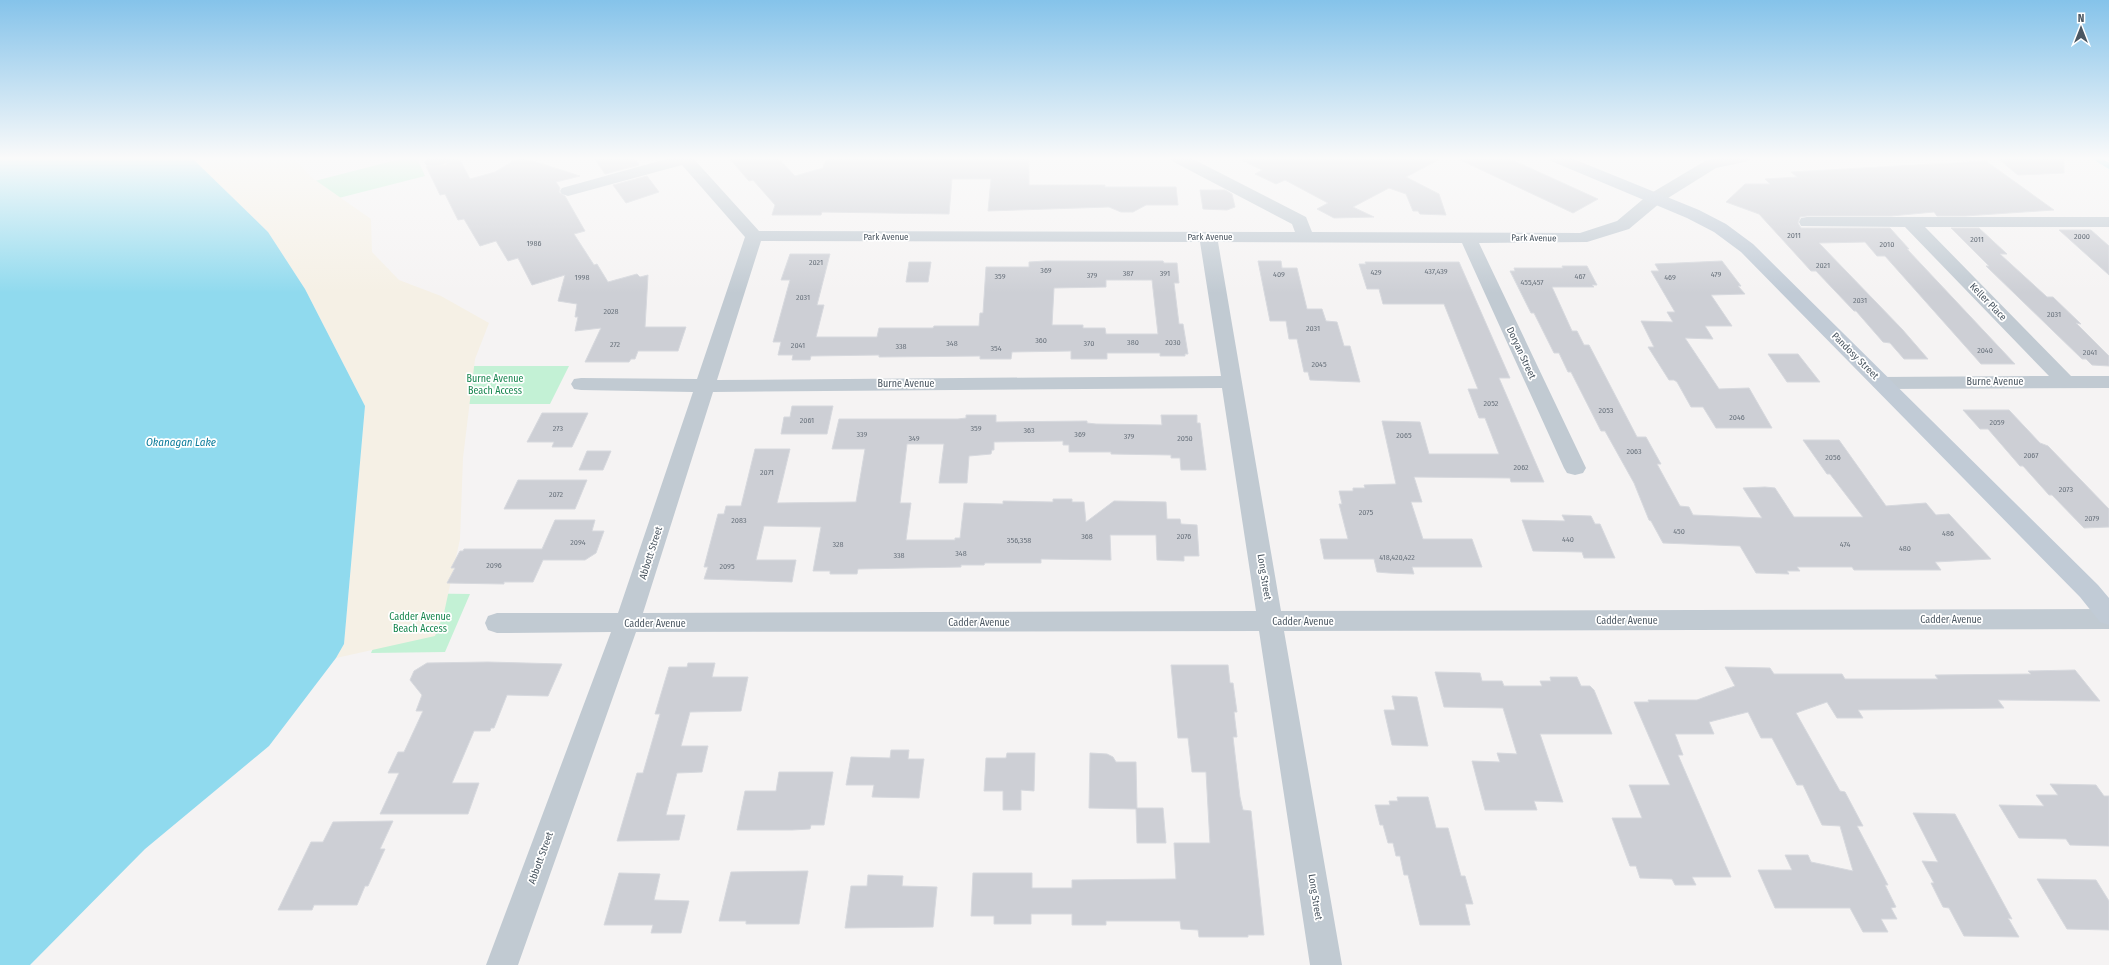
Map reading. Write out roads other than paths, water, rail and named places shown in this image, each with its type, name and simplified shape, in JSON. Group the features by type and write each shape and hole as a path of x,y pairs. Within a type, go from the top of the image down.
{"main road":[{"name":"Pandosy Street","path":"1664,203 1693,214 1720,228 1738,241 1768,268 2089,591 2109,615"}],"street":[{"path":"724,203 754,236"},
{"path":"1265,203 1300,221 1305,237"},
{"name":"Park Avenue","path":"754,236 1581,238 1623,224 1649,203"},
{"path":"1807,222 2109,222"},
{"name":"Keller Place","path":"1910,222 2066,382"},
{"name":"Abbott Street","path":"502,965 627,624 754,236"},
{"name":"Long Street","path":"1208,237 1326,965"},
{"name":"Doryan Street","path":"1468,237 1575,468"},
{"name":"Burne Avenue","path":"581,384 706,386 1231,382"},
{"name":"Burne Avenue","path":"1881,383 2109,382"},
{"name":"Cadder Avenue","path":"496,623 627,624 2109,619"}],"water":[{"name":"Okanagan Lake","path":"0,203 238,203 268,232 305,289 365,406 344,644 336,658 269,746 145,849 30,965 0,965"}],"park label":[{"name":"Burne Avenue Beach Access","path":"495,384"},
{"name":"Cadder Avenue Beach Access","path":"420,622"}]}
